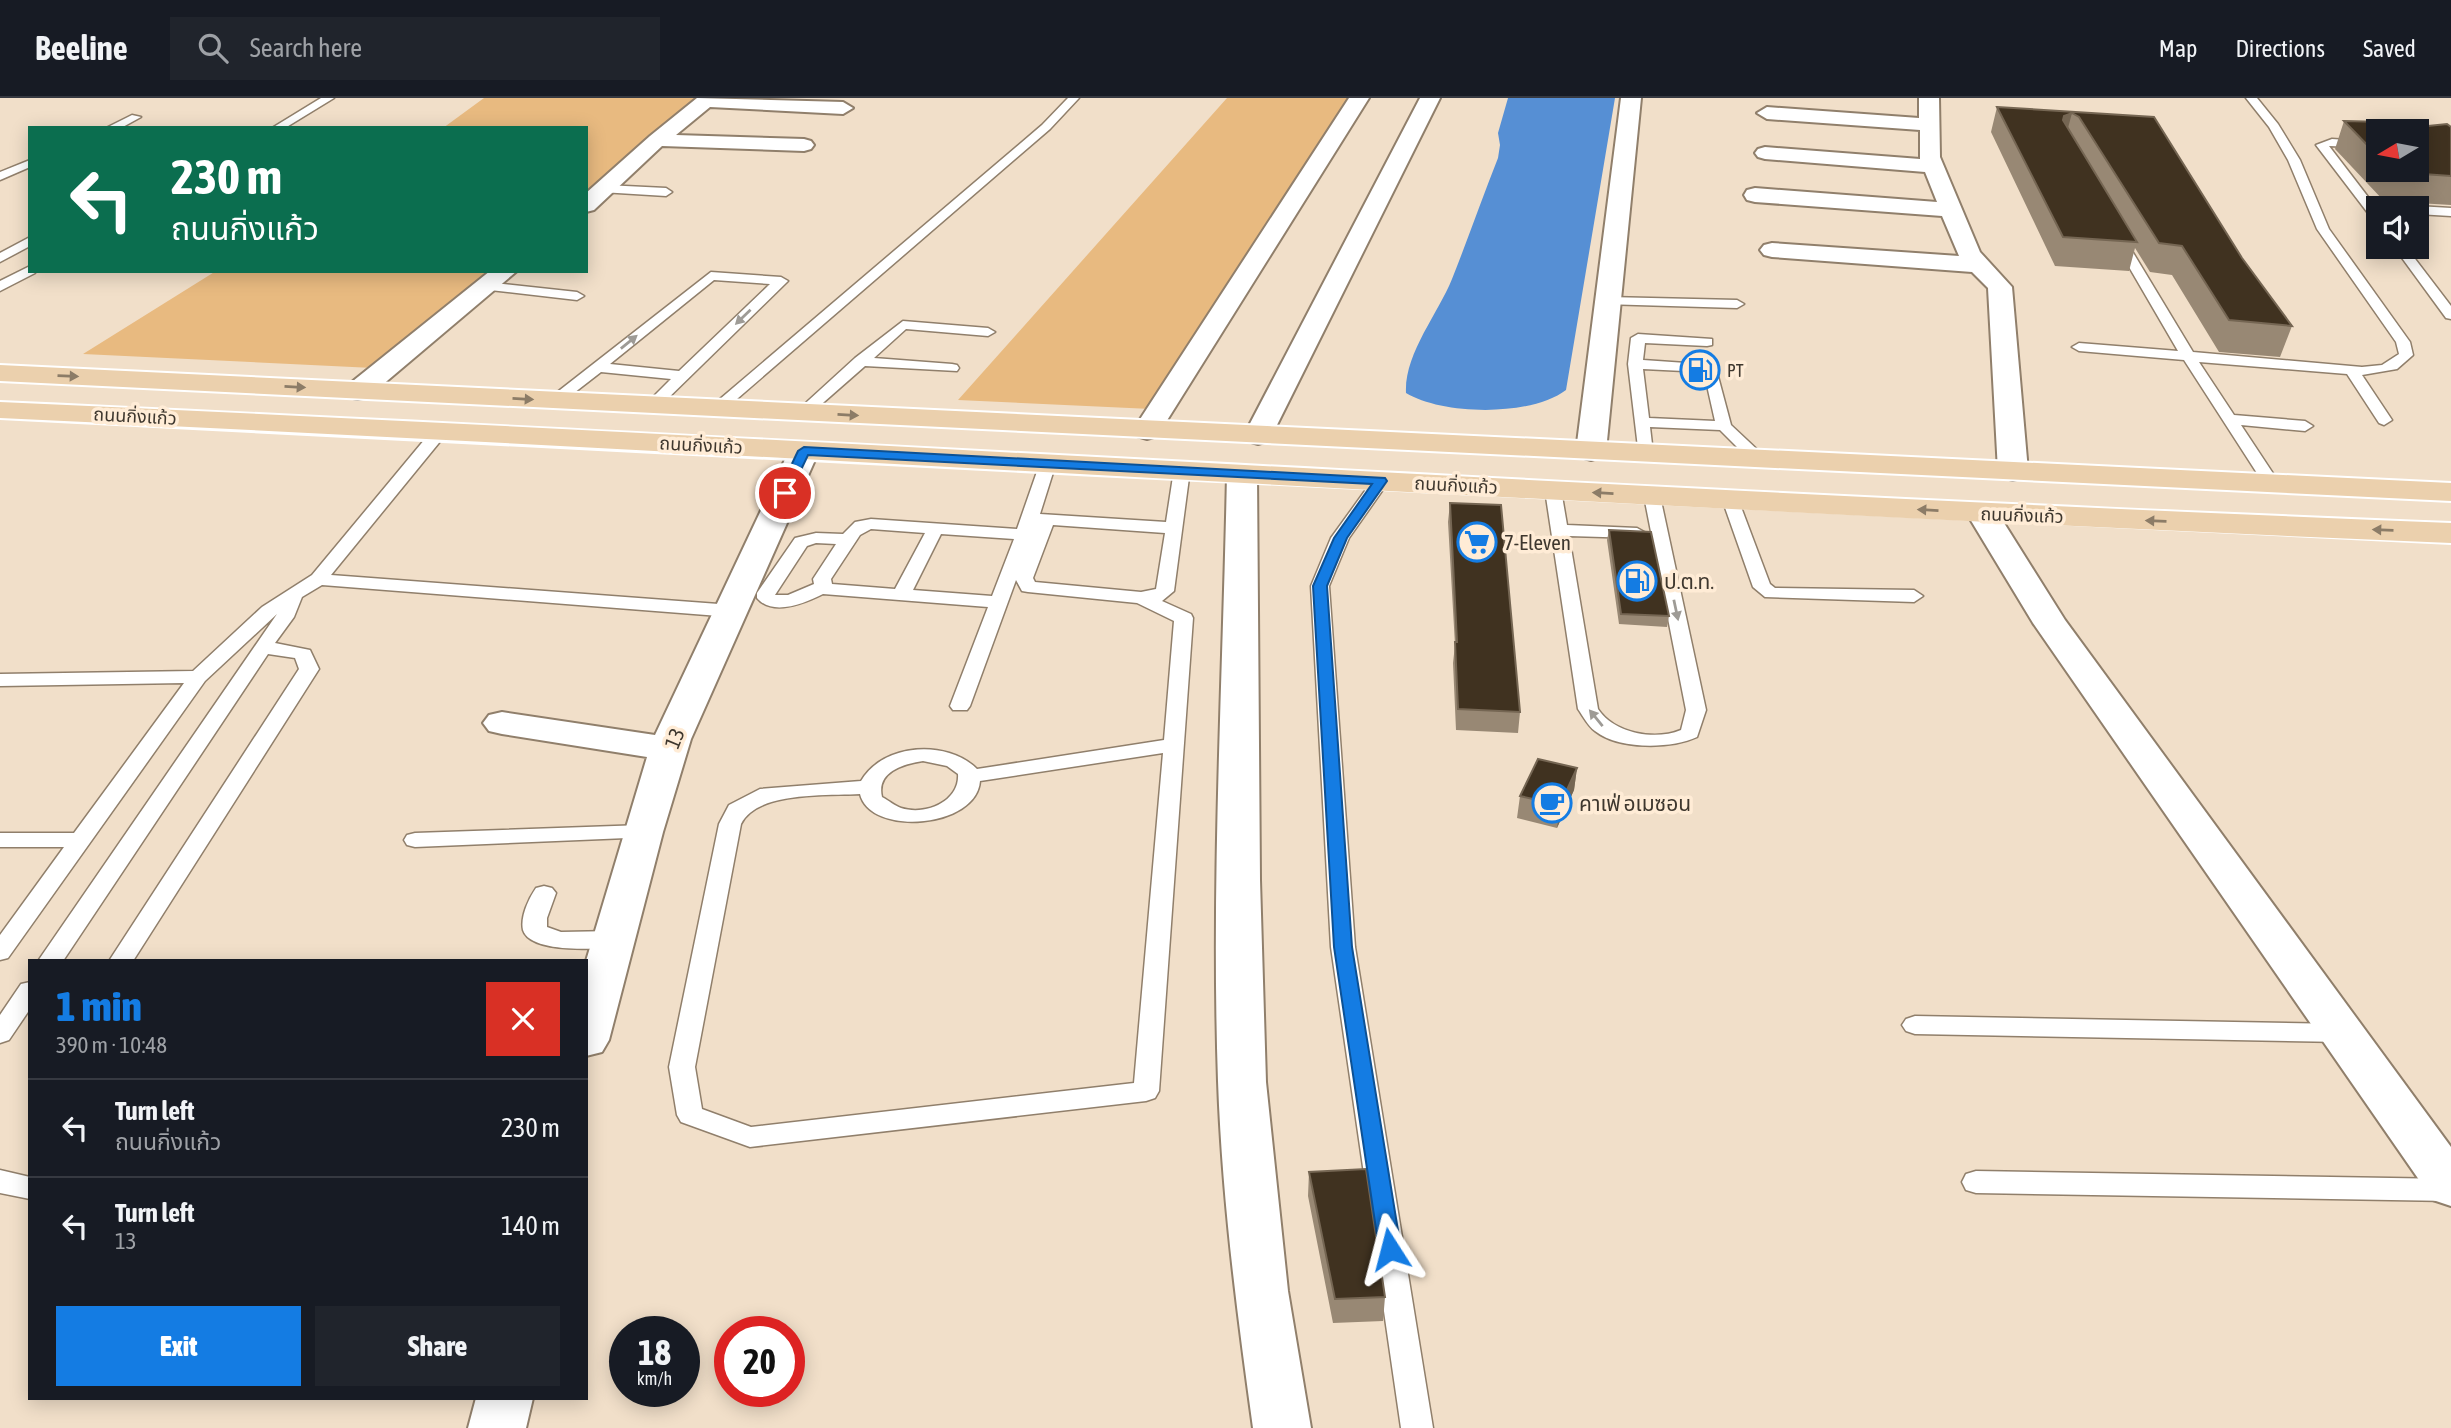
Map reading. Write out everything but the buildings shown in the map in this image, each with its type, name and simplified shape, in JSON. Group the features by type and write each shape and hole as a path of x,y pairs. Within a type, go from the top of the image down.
{"main road":[{"name":"ถนนกิ่งแก้ว","path":"0,373 2451,492"},
{"name":"ถนนกิ่งแก้ว","path":"0,410 441,430 1983,514 2451,533"}],"street":[{"path":"1147,430 1359,98"},
{"path":"1258,435 1430,98"},
{"path":"1591,451 1631,98"},
{"path":"1929,98 1930,157 1969,254 2000,287 2013,471"},
{"path":"588,203 659,148 707,99 843,108"},
{"path":"740,103 718,120 822,126"},
{"path":"730,162 748,143 795,106"},
{"path":"1768,113 1930,125"},
{"path":"681,141 696,127"},
{"path":"659,148 681,141 804,145"},
{"path":"1765,153 1934,166"},
{"path":"1755,195 1951,210"},
{"path":"1772,250 1979,265"},
{"path":"1885,281 1936,285 1942,262"},
{"path":"358,391 495,279"},
{"name":"13","path":"588,1024 592,993 614,939 669,749 804,451"},
{"path":"1242,474 1239,866 1242,1082 1261,1291 1282,1428"},
{"path":"1983,514 2050,623 2451,1188"},
{"path":"502,723 669,749"},
{"path":"497,1428 504,1400"}],"lane":[{"path":"280,126 329,98"},
{"path":"718,408 1046,127 1074,98"},
{"path":"2079,347 2352,371 2373,371 2398,364 2406,355 2403,342 2323,229 2294,160 2274,126 2251,98"},
{"path":"116,126 136,117"},
{"path":"2366,144 2332,142 2322,145 2366,199"},
{"path":"0,176 28,164"},
{"path":"605,189 666,192"},
{"path":"2429,211 2451,212"},
{"path":"2110,225 2189,357 2272,484"},
{"path":"0,258 28,242"},
{"path":"2409,259 2451,315"},
{"path":"0,287 28,271"},
{"path":"556,400 711,276 781,281 653,405"},
{"path":"495,279 577,296"},
{"path":"1608,300 1737,304"},
{"path":"803,413 903,325 988,332"},
{"path":"1645,453 1634,364 1638,338 1707,342"},
{"path":"860,361 952,368"},
{"path":"1634,364 1710,369 1724,426 1757,458"},
{"path":"598,367 681,376"},
{"path":"2352,371 2384,420"},
{"path":"2231,419 2305,426"},
{"path":"1643,422 1724,426"},
{"path":"0,952 198,677 269,611 318,579 441,430"},
{"path":"1048,463 1024,578 1028,587 1141,598 1158,596 1165,591 1182,470"},
{"path":"1381,481 1340,538 1320,586 1343,947 1418,1428"},
{"path":"1553,490 1588,709 1603,727 1615,734 1668,739 1689,733 1696,710 1652,496"},
{"path":"1730,499 1762,587 1771,593 1914,596"},
{"path":"823,587 822,579 849,540 861,526 871,524 936,528 1034,525 1174,528"},
{"path":"960,706 999,602 1034,525"},
{"path":"901,595 936,528"},
{"path":"1560,530 1660,534"},
{"path":"849,540 816,538 801,542 766,593 766,598 772,602 781,602 823,587 830,590 999,602"},
{"path":"318,579 732,611"},
{"path":"51,959 285,617 294,594"},
{"path":"869,787 768,794 737,810 730,824 682,1067 690,1115 750,1137 1146,1091 1184,618 1141,598"},
{"path":"122,959 309,668 303,654 263,647"},
{"path":"0,680 198,677"},
{"path":"971,776 1174,745"},
{"path":"923,755 954,760 965,767 971,776 971,786 955,805 925,816 908,816 880,808 872,800 869,787 878,771 890,763 923,755"},
{"path":"415,840 643,832"},
{"path":"0,840 81,840"},
{"path":"544,893 535,930 541,935 555,939 614,939"},
{"path":"0,1034 28,993"},
{"path":"1915,1025 2342,1033"},
{"path":"0,1181 15,1187 28,1188"},
{"path":"1976,1182 2451,1188"}],"shaded area":[{"path":"484,98 697,98 588,192 588,126 446,126"},
{"path":"1227,98 1351,98 1151,409 958,400"},
{"path":"213,273 490,273 373,368 83,354"}],"water":[{"path":"1508,98 1615,98 1566,390 1551,399 1509,409 1441,406 1406,393 1410,364 1452,279 1498,158 1498,133"}],"place":[{"name":"PT","path":"1700,370"},
{"name":"7-Eleven","path":"1477,542"},
{"name":"ป.ต.ท.","path":"1637,581"},
{"name":"คาเฟ่ อเมซอน","path":"1552,803"}],"route":[{"path":"785,493 804,451 1381,481 1340,538 1320,586 1343,947 1390,1249"}]}
